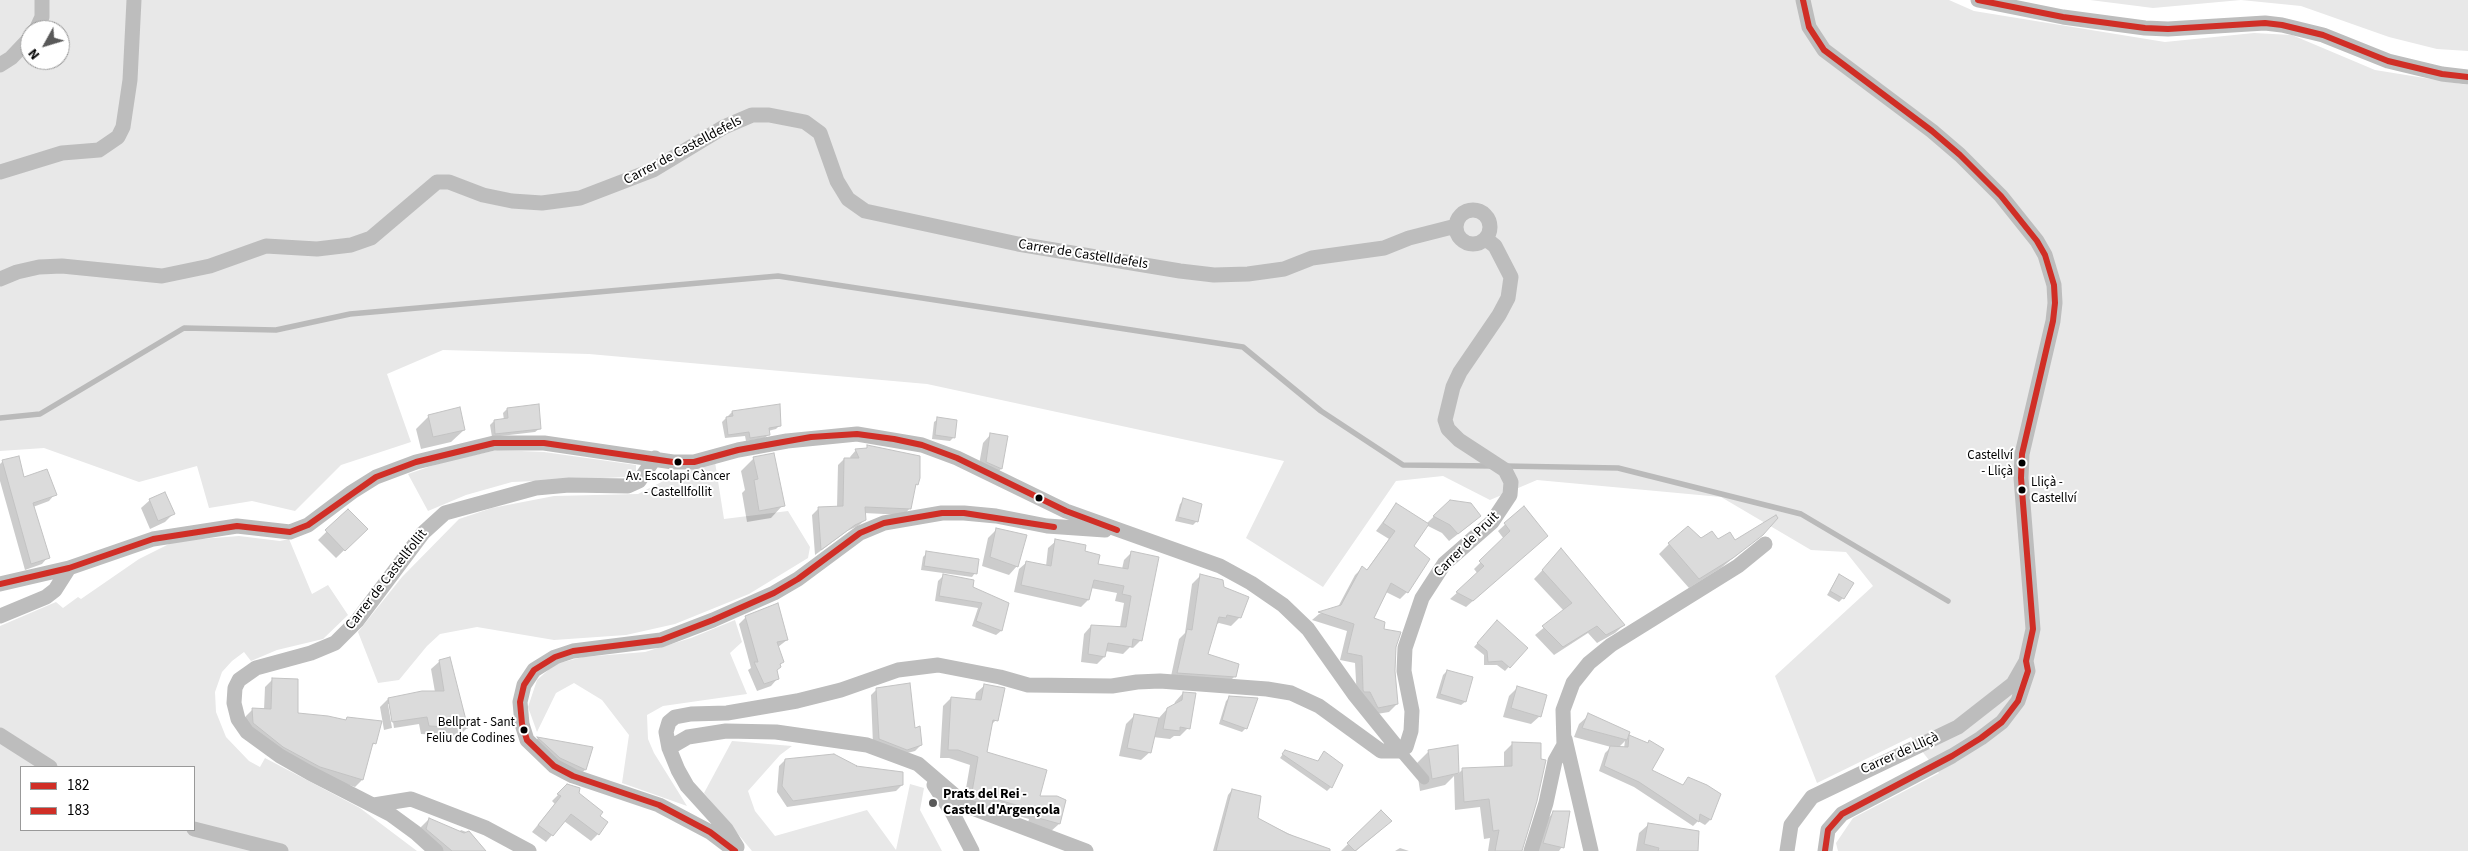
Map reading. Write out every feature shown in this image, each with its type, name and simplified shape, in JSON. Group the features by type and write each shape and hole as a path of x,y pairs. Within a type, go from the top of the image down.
{"street":[{"path":"41,20 42,0"},
{"path":"0,172 62,153 99,150 118,137 123,127 131,71 134,0"},
{"path":"1803,0 1809,27 1824,50 1932,131 1977,171 2001,196 2037,241 2050,270 2055,303 2053,321 2022,454 2023,514 2033,614 2031,646 2026,661 2028,671 2024,687 2018,701 2002,722 1952,756 1842,814 1828,830 1825,851"},
{"path":"1978,0 2063,17 2145,28 2168,29 2265,22 2323,35 2388,61 2442,74 2468,77"},
{"path":"0,64 12,58 20,49"},
{"name":"Carrer de Castelldefels","path":"0,279 24,270 62,266 162,276 210,266 266,246 317,249 351,245 371,238 437,182 449,182 483,195 512,201 542,203 580,198 653,170 724,127 752,115 769,115 805,122 820,133 837,181 848,199 865,211 1018,244 1180,271 1214,275 1248,274 1284,269 1312,258 1384,248 1409,238 1456,226"},
{"path":"1476,211 1482,213 1490,225 1486,239 1477,244 1467,243 1459,236 1456,226 1465,212 1476,211"},
{"name":"Carrer de Pruit","path":"1400,751 1406,747 1411,731 1412,711 1404,671 1405,648 1422,598 1444,564 1492,522 1510,495 1511,482 1505,470 1459,440 1448,429 1445,420 1453,387 1460,372 1499,315 1508,298 1511,277 1495,246 1486,239"},
{"path":"0,584 69,568 118,549 180,534 237,526 290,532 308,525 352,492 376,477 416,462 494,443 544,443 673,462 694,462 738,450 811,437 856,434 894,439 922,445 957,458 1066,511 1220,566 1251,583 1284,605 1308,629 1364,708 1424,779"},
{"name":"Carrer de Castellfollit","path":"436,851 416,833 374,805 280,756 247,732 238,719 234,703 235,688 239,680 256,668 311,654 335,643 357,621 423,533 445,513 536,488 569,485 628,486 639,481 655,458"},
{"path":"735,851 710,832 660,805 573,776 554,766 543,757 527,740 522,724 520,702 524,685 534,670 555,657 573,651 661,640 713,620 798,579 860,533 884,523 942,513 964,512 1047,526 1117,530"},
{"path":"1591,851 1562,720 1565,700 1573,683 1589,663 1611,645 1738,566 1765,544"},
{"path":"0,616 46,597 55,590 69,568"},
{"name":"Carrer de Lliçà","path":"1787,851 1791,825 1812,797 1958,727 2013,684 2026,661"},
{"path":"739,851 726,829 687,786 671,757 666,732 669,722 675,717 691,714 727,713 790,702 841,690 898,670 938,665 1000,677 1028,685 1112,686 1160,681 1267,689 1291,694 1319,706 1381,751 1400,751"},
{"path":"669,748 688,737 726,731 776,732 867,745 918,764 967,806 1086,851"},
{"path":"1531,851 1546,803 1555,761 1564,745 1564,733"},
{"path":"0,735 48,766"},
{"path":"918,764 949,808 972,851"},
{"path":"374,805 410,799 486,828 529,851"},
{"path":"195,829 281,851"}],"shaded area":[{"path":"0,0 1949,0 1974,11 2165,42 2254,33 2292,35 2375,70 2468,85 2468,851 1838,851 1836,843 1853,818 1939,773 1911,737 1817,783 1775,676 1873,586 1846,552 1811,550 1721,497 1537,480 1490,500 1443,476 1396,481 1323,587 1246,538 1284,461 927,384 589,354 443,350 387,374 411,442 341,465 295,511 252,501 209,508 197,466 139,482 44,448 0,451"},
{"path":"2090,0 2241,0 2153,8"},
{"path":"2241,0 2468,0 2468,51 2437,49 2389,37 2301,6"},
{"path":"497,450 544,452 636,465 636,474 626,477 512,482 466,495 428,511 408,474 443,462"},
{"path":"715,462 724,519 788,511 810,547 808,558 749,594 675,624 626,635 554,640 477,627 440,634 427,646 399,680 378,683 358,632 402,577 459,519 492,508 554,496 638,494 679,473"},
{"path":"239,536 280,541 289,539 312,594 328,585 348,615 323,639 277,650 251,661 244,652 232,661 222,672 215,692 216,712 226,737 249,761 260,767 265,758 360,808 417,851 0,851 0,626 56,602 63,608 78,597 81,599 139,559 175,541"},
{"path":"735,620 742,642 730,653 747,694 663,706 647,715 648,739 654,753 687,806 622,783 629,735 602,700 574,683 556,693 537,732 528,707 537,680 555,664 583,657 645,652 691,638"},
{"path":"732,741 792,746 780,755 748,791 755,811 775,836 867,810 896,850 910,784 924,788 920,810 942,851 752,851 704,793"}],"building":[{"path":"539,404 541,429 495,434 494,420 508,418 507,408"},
{"path":"780,404 781,426 769,428 770,435 750,438 749,432 728,435 726,417 733,416 732,411"},
{"path":"460,407 465,430 433,437 428,415"},
{"path":"937,417 957,420 955,438 935,435"},
{"path":"990,433 1008,436 1002,469 986,462"},
{"path":"867,445 920,456 920,478 918,485 916,484 911,509 865,507 866,520 855,525 821,550 818,507 843,506 844,458 859,458 855,449 867,448"},
{"path":"774,453 785,506 759,511 754,480 758,479 753,457"},
{"path":"19,456 24,477 47,469 57,495 33,503 50,558 31,564 2,460"},
{"path":"165,492 175,514 158,521 149,499"},
{"path":"1183,498 1202,504 1198,522 1178,517"},
{"path":"1450,500 1471,503 1481,516 1458,534 1450,525 1433,516"},
{"path":"1396,503 1429,524 1414,546 1430,559 1408,593 1391,583 1374,618 1385,622 1384,629 1401,632 1396,647 1395,671 1398,704 1378,708 1370,692 1364,692 1363,690 1362,656 1347,653 1354,624 1318,612 1341,605 1362,566 1367,570 1395,531 1383,523"},
{"path":"1524,506 1548,536 1473,601 1456,592 1484,566 1479,561 1510,531 1504,523"},
{"path":"348,509 368,529 345,551 325,530"},
{"path":"1776,515 1778,518 1763,535 1733,558 1699,579 1668,543 1688,526 1701,538 1712,531 1718,539 1730,532 1735,540"},
{"path":"996,528 1027,535 1018,567 990,557"},
{"path":"1055,539 1086,545 1085,551 1100,555 1098,564 1128,569 1131,551 1159,557 1142,641 1133,639 1132,647 1108,643 1105,657 1088,654 1091,625 1126,627 1131,596 1122,594 1124,586 1094,580 1089,600 1021,585 1026,561 1051,566"},
{"path":"1561,548 1625,625 1606,635 1597,626 1563,647 1542,626 1572,603 1542,570"},
{"path":"926,551 979,559 977,574 924,566"},
{"path":"943,574 974,580 973,587 1009,603 1002,631 976,621 982,603 939,596"},
{"path":"1200,574 1223,580 1224,587 1249,597 1241,618 1227,615 1226,618 1219,617 1208,654 1239,664 1236,677 1177,673 1187,629 1192,630"},
{"path":"1839,574 1854,583 1844,599 1830,591"},
{"path":"778,603 788,640 777,642 784,662 780,664 781,667 777,670 779,679 764,684 754,662 758,662 745,616"},
{"path":"1497,620 1528,648 1510,668 1502,661 1488,662 1487,651 1477,643"},
{"path":"450,657 468,728 429,726 427,717 392,722 388,698 422,691 444,691 439,660"},
{"path":"1447,670 1473,677 1466,702 1440,694"},
{"path":"272,678 298,679 298,713 346,720 347,717 382,721 376,744 373,743 363,780 320,767 283,747 253,723 252,708 271,709"},
{"path":"910,683 915,728 920,726 922,745 907,750 879,739 876,688"},
{"path":"984,684 1005,688 998,721 993,720 987,752 1047,770 1040,796 1057,796 1066,800 1060,824 1035,817 1036,811 972,792 978,757 958,750 948,750 951,697 981,700"},
{"path":"1517,686 1547,695 1541,717 1511,708"},
{"path":"1183,692 1196,693 1190,729 1180,727 1180,731 1163,729 1167,708 1182,700"},
{"path":"1229,696 1258,698 1247,729 1222,720"},
{"path":"1588,713 1630,732 1627,740 1582,728"},
{"path":"1134,714 1159,718 1151,753 1127,748"},
{"path":"1629,735 1648,743 1649,740 1664,749 1652,770 1683,785 1688,777 1707,785 1721,794 1711,820 1700,814 1699,822 1639,782 1604,766 1610,746 1628,747"},
{"path":"537,737 593,747 586,770 560,758"},
{"path":"1512,742 1541,743 1541,759 1546,760 1537,801 1522,851 1495,851 1499,830 1493,831 1489,799 1464,802 1462,768 1512,766"},
{"path":"1458,745 1459,773 1432,779 1428,750"},
{"path":"1285,750 1318,761 1324,751 1343,765 1332,788 1282,754"},
{"path":"834,754 856,766 903,772 903,785 793,801 782,786 785,759"},
{"path":"567,784 580,788 579,793 603,812 600,816 608,822 599,835 571,814 553,836 538,825 561,796 557,794"},
{"path":"1232,789 1261,796 1258,818 1288,834 1330,849 1330,851 1216,851"},
{"path":"1381,810 1392,821 1355,851 1347,843"},
{"path":"1553,811 1570,811 1564,848 1543,843"},
{"path":"429,818 464,833 469,831 486,851 452,851 426,829"},
{"path":"1648,823 1699,831 1698,851 1658,851 1659,848 1644,844"}],"waterway":[{"path":"0,418 40,414 184,328 276,330 350,314 778,276 1243,347 1321,411 1403,465 1493,466"},
{"path":"1504,466 1618,468 1801,514 1948,601"}],"transit line":[{"name":"182","path":"1803,0 1809,27 1824,50 1932,131 1960,155 2001,196 2037,241 2045,255 2054,285 2055,303 2053,321 2022,454 2021,478 2033,629 2026,661 2028,671 2018,701 2002,722 1981,738 1952,756 1842,814 1828,830 1825,851"},
{"name":"182","path":"1978,0 2063,17 2145,28 2168,29 2265,23 2282,25 2323,35 2388,61 2442,74 2468,77"},
{"name":"183","path":"0,584 69,568 153,539 237,526 290,532 308,525 376,477 416,462 494,443 544,443 673,462 694,462 738,450 811,437 857,434 894,439 922,445 957,458 1066,511 1117,530"},
{"name":"183","path":"735,851 710,832 659,805 573,776 554,766 527,740 522,724 520,702 524,685 534,670 555,657 573,651 661,640 713,620 774,593 798,579 860,533 884,523 942,513 964,513 1054,527"}],"place":[{"name":"Av. Escolapi Càncer - Castellfollit","path":"678,462"},
{"name":"Castellví - Lliçà","path":"2022,463"},
{"name":"Lliçà - Castellví","path":"2022,490"},
{"name":"Bellprat - Sant Feliu de Codines","path":"524,730"},
{"name":"Prats del Rei - Castell d'Argençola","path":"933,803"}]}
